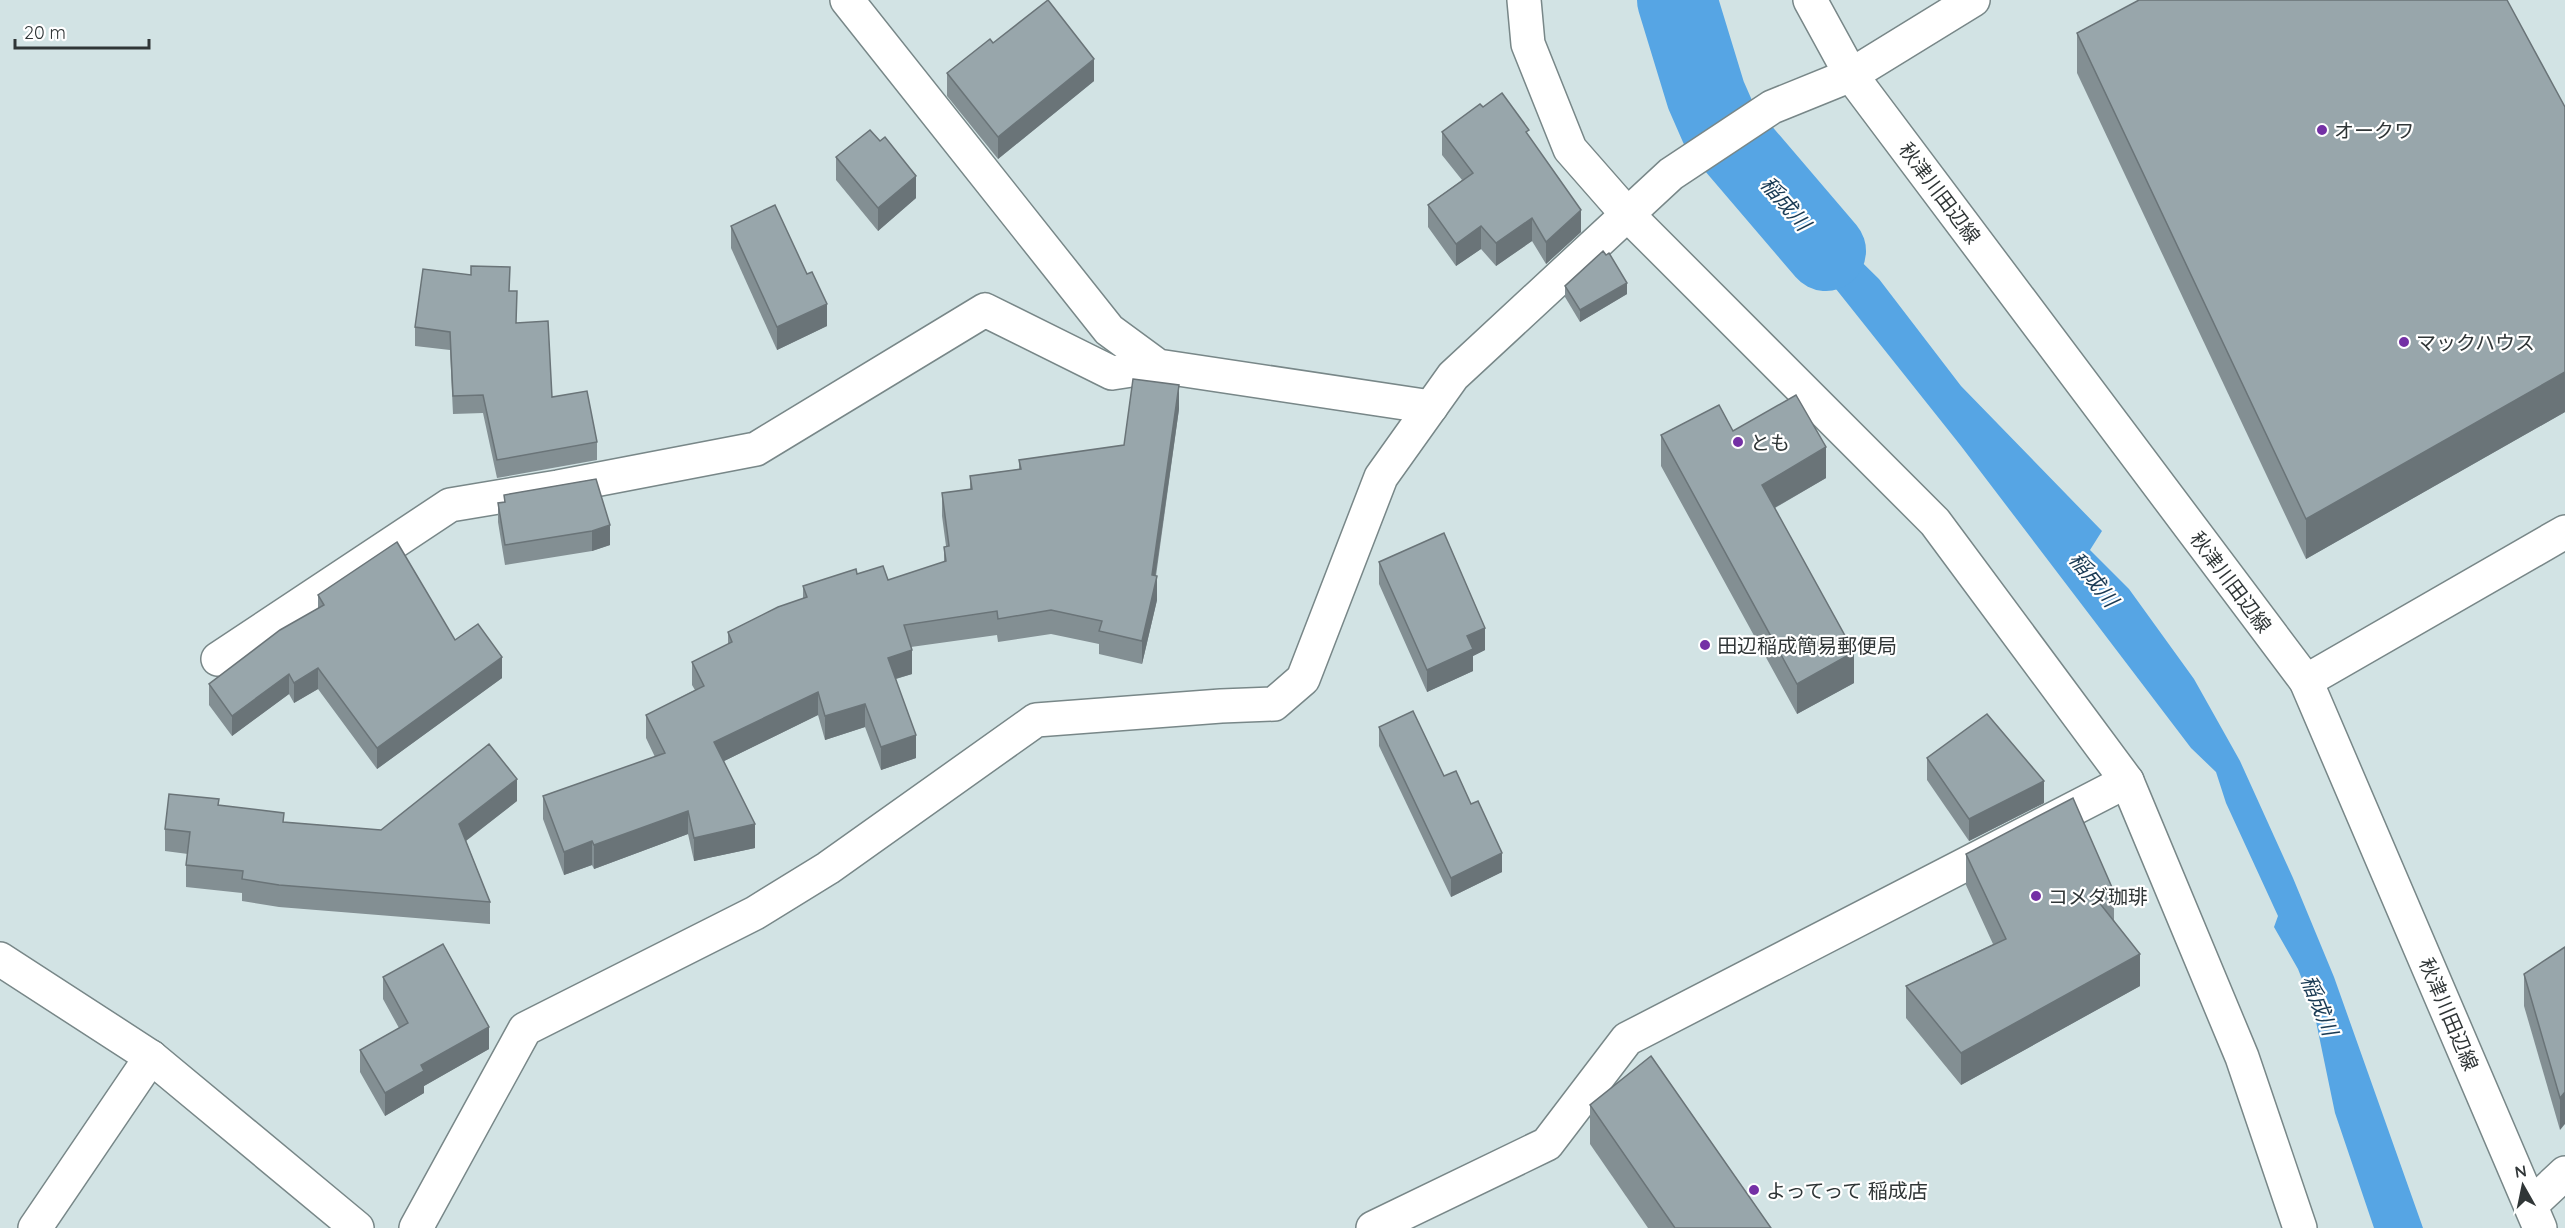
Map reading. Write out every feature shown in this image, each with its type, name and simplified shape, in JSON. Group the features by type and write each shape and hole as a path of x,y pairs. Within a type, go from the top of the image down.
{"street":[{"path":"847,0 1109,330 1158,366"},
{"path":"1524,0 1528,44 1570,149 1627,214 1935,522 2127,781 2242,1057 2300,1228"},
{"name":"秋津川田辺線","path":"1810,0 1851,75 2306,681 2535,1216"},
{"path":"416,1228 525,1029 755,913 828,868 1036,720 1274,704 1303,679 1380,477 1453,376 1671,174 1772,107 1851,75 1973,0"},
{"path":"218,659 450,505 558,488 756,449 985,310 1112,373 1158,366 1431,407"},
{"path":"2306,681 2565,532"},
{"path":"1372,1228 1547,1144 1627,1039 2127,781"},
{"path":"0,959 151,1057 357,1228"},
{"path":"35,1228 151,1057"},
{"path":"2535,1216 2565,1173"}],"water":[{"path":"1761,163 1879,279 1961,386 2102,531 2090,550 2129,589 2194,679 2240,761 2293,878 2334,977 2423,1228 2374,1228 2335,1113 2313,1007 2298,969 2274,927 2278,916 2226,803 2216,772 2191,748 1961,446 1746,176"}],"building":[{"path":"1048,0 1094,59 998,137 947,73 990,39 993,43"},
{"path":"2139,0 2507,0 2565,107 2565,372 2306,519 2077,33"},
{"path":"1502,93 1529,130 1526,132 1581,210 1546,242 1532,218 1496,243 1481,226 1456,244 1428,205 1473,173 1442,132 1480,104 1483,107"},
{"path":"870,130 880,141 885,137 916,176 878,208 836,157"},
{"path":"775,205 807,274 812,272 827,304 777,327 731,226"},
{"path":"1603,251 1606,255 1609,253 1627,283 1580,310 1565,286"},
{"path":"471,266 510,267 509,291 517,291 516,323 548,321 552,397 587,391 597,442 497,460 483,395 453,396 450,332 415,327 423,269 471,275"},
{"path":"1133,379 1179,385 1152,575 1157,576 1142,641 1099,631 1102,621 1051,610 998,619 997,611 904,625 912,650 888,658 916,735 881,747 865,704 825,716 818,692 714,742 755,824 694,838 688,811 594,845 592,841 564,852 543,796 665,753 646,715 704,686 692,662 732,642 728,632 778,607 807,597 803,586 856,569 857,574 883,566 888,580 946,561 944,547 949,546 942,493 972,489 970,476 1021,469 1019,460 1124,445"},
{"path":"1796,395 1826,447 1762,485 1854,652 1797,684 1661,435 1719,405 1733,431"},
{"path":"596,479 610,525 592,531 505,545 498,503 505,502 504,495"},
{"path":"1444,533 1485,628 1467,636 1473,649 1427,670 1379,562"},
{"path":"397,542 455,640 478,624 502,657 377,748 318,668 294,683 289,674 232,716 209,684 280,630 324,605 318,595"},
{"path":"1413,711 1444,776 1456,771 1471,804 1478,801 1502,853 1451,878 1379,727"},
{"path":"1987,714 2044,781 1969,819 1927,758"},
{"path":"489,744 517,779 459,824 490,902 279,885 242,879 243,871 186,865 190,832 165,829 169,794 219,799 218,805 284,813 283,822 381,830"},
{"name":"コメダ珈琲","path":"2073,798 2114,892 2094,896 2140,954 1961,1053 1906,986 2006,939 1966,854"},
{"path":"443,944 489,1027 421,1065 424,1071 385,1093 360,1050 408,1023 383,977"},
{"path":"2565,947 2565,1092 2560,1098 2524,974"},
{"path":"1651,1056 1771,1228 1675,1228 1590,1105"}],"waterway":[{"name":"稲成川","path":"1677,0 1706,95 1720,127 1826,251"}],"place":[{"name":"オークワ","path":"2322,130"},
{"name":"マックハウス","path":"2404,342"},
{"name":"とも","path":"1738,442"},
{"name":"田辺稲成簡易郵便局","path":"1705,645"},
{"name":"コメダ珈琲","path":"2036,896"},
{"name":"よってって 稲成店","path":"1754,1190"}]}
